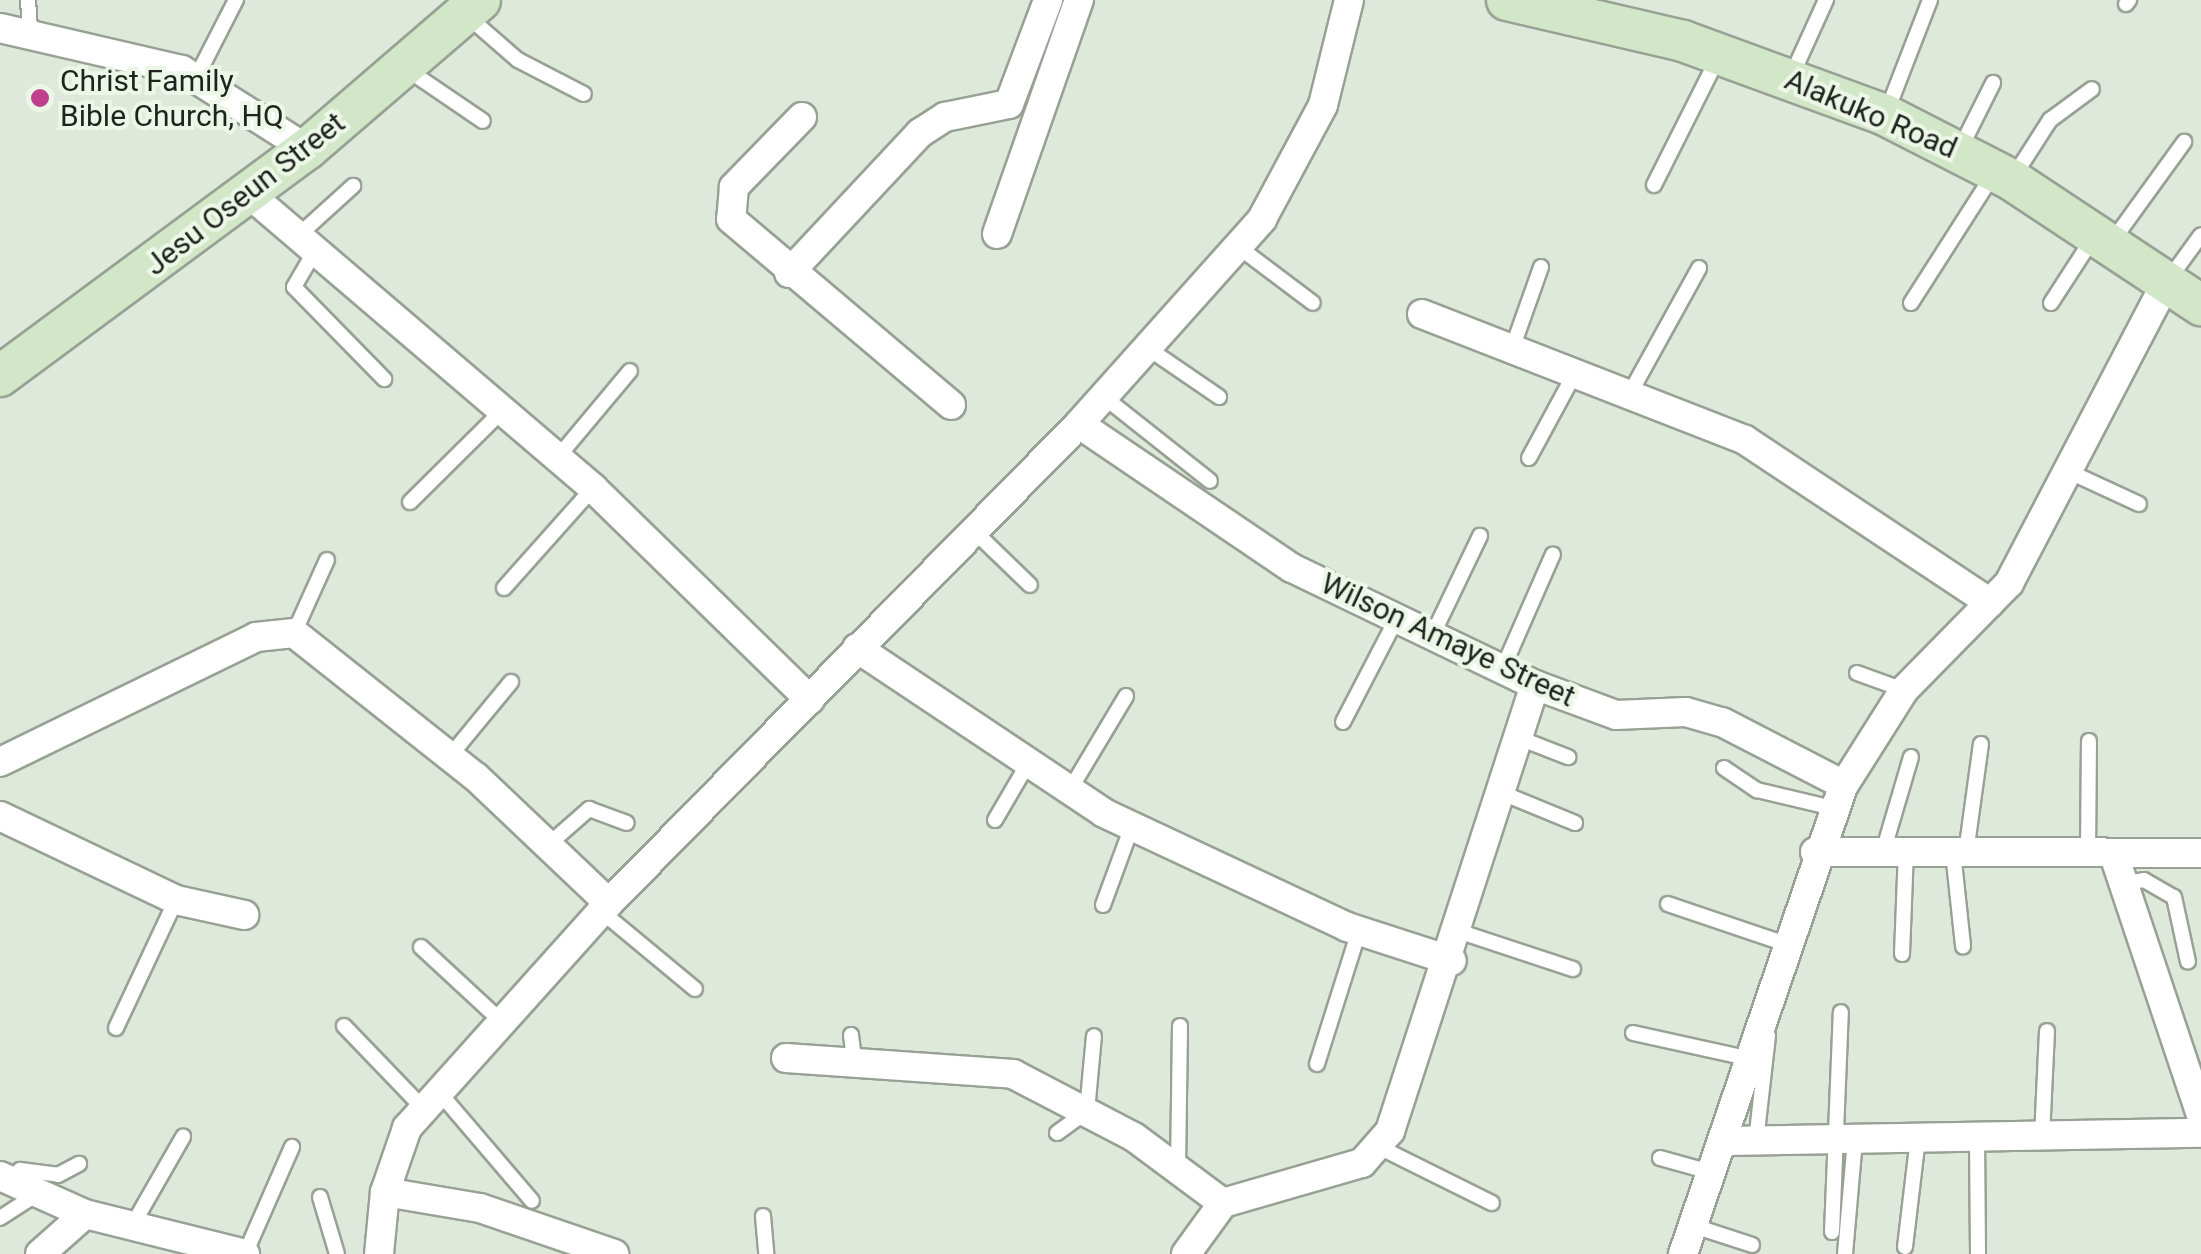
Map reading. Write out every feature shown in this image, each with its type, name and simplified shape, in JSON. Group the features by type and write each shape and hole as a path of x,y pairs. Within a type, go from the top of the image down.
{"main road":[{"name":"Alakuko Road","path":"1507,0 1549,5 1720,53 1885,116 1960,149 2004,175 2201,305"},
{"name":"Jesu Oseun Street","path":"0,376 307,150 472,7"}],"street":[{"path":"789,273 920,132 945,117 1009,104 1048,0"},
{"path":"997,234 1079,0"},
{"path":"379,1254 385,1192 407,1128 605,907 810,700 971,528 1079,424 1240,248 1323,105 1349,0"},
{"path":"0,28 30,31 196,78 307,150"},
{"path":"802,117 734,187 729,204 738,230 951,405"},
{"path":"248,194 308,241 500,413 594,488 810,700"},
{"path":"1683,1254 1727,1142 1784,943 1839,797 1904,690 1990,603 2070,472 2167,282"},
{"path":"1422,314 1745,440 1990,603"},
{"name":"Wilson Amaye Street","path":"1079,424 1244,540 1398,618 1535,685 1616,715 1686,712 1722,722 1839,797"},
{"path":"0,762 256,636 294,633 450,756 548,845 605,907"},
{"path":"857,648 1068,793 1358,932 1452,961"},
{"path":"1186,1254 1224,1203 1362,1163 1379,1147 1452,961 1535,685"},
{"path":"0,816 176,900 244,915"},
{"path":"1816,852 2201,853"},
{"path":"2101,854 2123,882 2201,1116"},
{"path":"786,1058 852,1047 1013,1074 1088,1111 1224,1203"},
{"path":"1727,1142 2201,1133"},
{"path":"5,1178 85,1214 245,1254"},
{"path":"385,1192 480,1208 614,1254"},
{"path":"44,1253 85,1214"}],"lane":[{"path":"28,0 30,31"},
{"path":"196,78 236,0"},
{"path":"1790,80 1826,0"},
{"path":"1885,116 1930,0"},
{"path":"472,7 518,60 584,94"},
{"path":"1654,185 1720,53"},
{"path":"403,66 483,121"},
{"path":"1960,149 1993,83"},
{"path":"1910,303 2004,175 2050,120 2092,89"},
{"path":"2051,303 2184,142"},
{"path":"353,186 308,241 294,287 384,379"},
{"path":"2167,282 2201,235"},
{"path":"1240,248 1313,303"},
{"path":"1512,349 1541,267"},
{"path":"1628,394 1700,268"},
{"path":"1149,349 1219,397"},
{"path":"558,457 630,371"},
{"path":"1529,458 1575,374"},
{"path":"1104,397 1210,481"},
{"path":"410,502 500,413"},
{"path":"2070,472 2139,504"},
{"path":"504,588 594,488"},
{"path":"971,528 1030,585"},
{"path":"1433,634 1480,536"},
{"path":"1503,668 1553,554"},
{"path":"294,633 327,560"},
{"path":"1343,722 1398,618"},
{"path":"1857,674 1904,690"},
{"path":"450,756 511,682"},
{"path":"1068,793 1126,696"},
{"path":"1519,738 1568,757"},
{"path":"2090,741 2101,854"},
{"path":"1963,946 1959,853 1980,744"},
{"path":"1902,954 1895,852 1912,756"},
{"path":"994,820 1026,767"},
{"path":"1724,768 1757,790 1839,797"},
{"path":"1502,793 1576,823"},
{"path":"548,845 589,809 627,823"},
{"path":"1103,905 1132,826"},
{"path":"2123,882 2144,880 2174,897 2188,962"},
{"path":"116,1028 176,900"},
{"path":"1668,904 1784,943"},
{"path":"605,907 695,989"},
{"path":"1318,1064 1358,932"},
{"path":"1461,932 1573,969"},
{"path":"422,947 502,1022"},
{"path":"1841,1012 1844,1254"},
{"path":"1756,1141 1770,1016"},
{"path":"344,1026 431,1101 532,1202"},
{"path":"1178,1169 1180,1026"},
{"path":"2042,1137 2047,1031"},
{"path":"1633,1033 1751,1059"},
{"path":"1056,1133 1088,1111 1094,1036"},
{"path":"132,1226 183,1138"},
{"path":"1905,1248 1918,1138"},
{"path":"1977,1138 1978,1254"},
{"path":"1832,1232 1845,1139"},
{"path":"1379,1147 1492,1203"},
{"path":"245,1254 292,1148"},
{"path":"1660,1158 1714,1173"},
{"path":"5,1178 20,1170 58,1174 79,1164"},
{"path":"0,1218 38,1193"},
{"path":"320,1198 337,1254"},
{"path":"764,1216 766,1254"},
{"path":"1694,1226 1752,1245"}],"place":[{"name":"Christ Family Bible Church, HQ","path":"40,98"}]}
